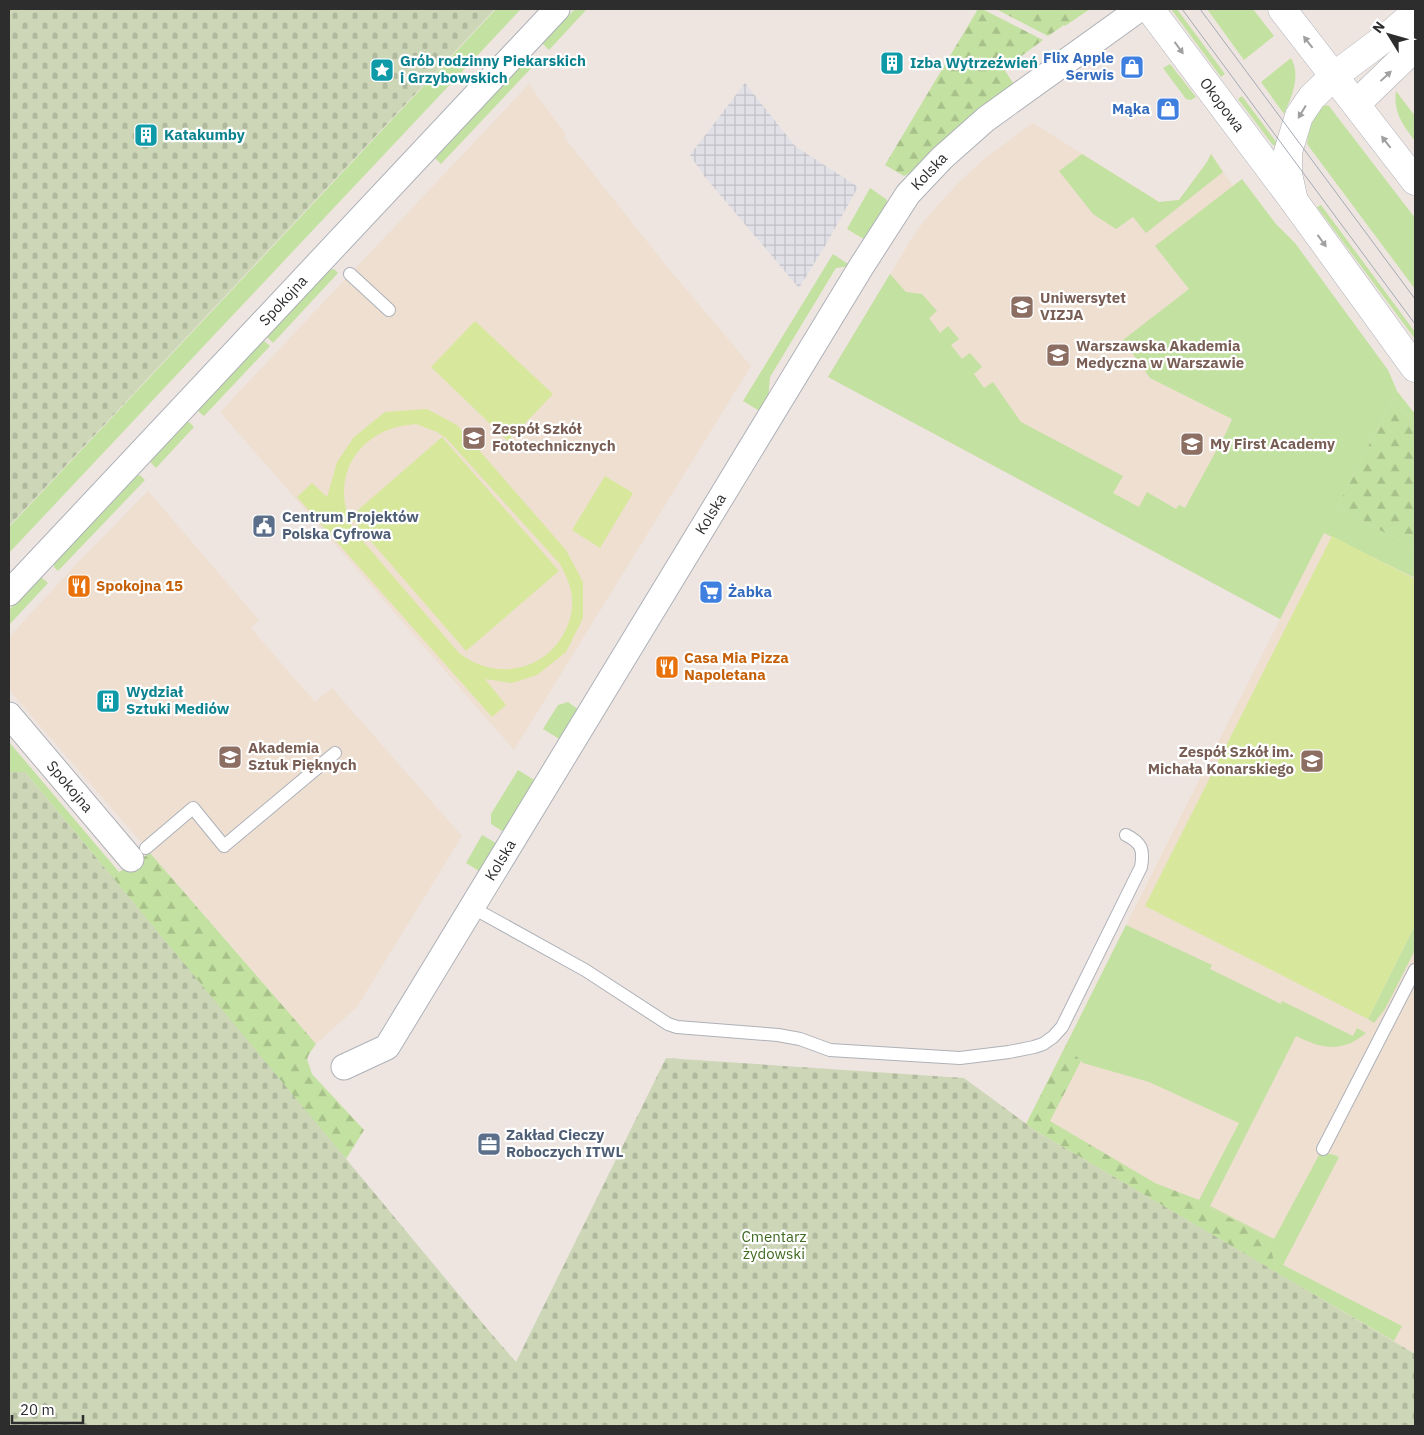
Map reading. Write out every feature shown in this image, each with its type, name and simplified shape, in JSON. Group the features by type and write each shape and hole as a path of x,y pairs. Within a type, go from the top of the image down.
{"main road":[{"name":"Okopowa","path":"1150,9 1294,201 1415,368"},
{"path":"1282,9 1415,181"},
{"name":"Okopowa","path":"1294,201 1288,174 1288,152 1299,116 1312,97 1334,76 1394,32 1415,13"},
{"path":"1356,104 1415,47"}],"street":[{"name":"Spokojna","path":"9,593 557,9"},
{"name":"Kolska","path":"344,1067 387,1048 861,267 908,194 942,158 986,119 1139,9"},
{"name":"Spokojna","path":"9,715 138,853"}],"lane":[{"path":"350,274 389,310"},
{"path":"138,853 193,808 224,846 335,753"},
{"path":"473,908 585,970 668,1024 677,1027 800,1039 830,1050 960,1058 1009,1052 1044,1044 1062,1027 1141,867 1143,856 1141,848 1136,840 1126,835"},
{"path":"1323,1149 1415,970"}],"shaded area":[{"path":"745,83 795,146 858,187 799,288 705,177 690,155"},
{"name":"Zespół Szkół Fototechnicznych","path":"529,84 566,135 564,137 669,269 751,366 514,750 220,412"},
{"path":"1033,123 1159,202 1179,200 1211,154 1393,398 1415,424 1415,1354 1026,1124 1280,619 828,377 912,238 927,217 960,181 984,159"},
{"name":"Akademia Sztuk Pięknych","path":"148,491 259,620 251,628 315,702 332,688 462,836 357,1007 316,1044 9,690 9,637 82,558"}],"green space":[{"path":"9,9 495,9 9,526"},
{"path":"496,9 521,9 9,553 9,527"},
{"path":"575,9 587,9 549,50 542,43"},
{"path":"978,9 984,10 1043,40 1004,69 1015,86 912,172 904,176 885,165"},
{"path":"996,9 1090,9 1048,36"},
{"path":"1171,9 1177,9 1225,74 1221,77"},
{"path":"1207,9 1253,9 1274,36 1244,60"},
{"path":"530,56 537,62 441,164 435,158"},
{"path":"1291,58 1294,65 1295,79 1284,114 1261,82"},
{"path":"1170,64 1196,97 1191,100 1186,99 1163,68"},
{"path":"1396,91 1415,116 1415,141 1403,124 1398,112 1395,99"},
{"path":"1242,96 1277,143 1275,146 1238,99"},
{"path":"1326,105 1329,106 1415,218 1415,289 1307,144 1310,128 1315,117"},
{"path":"1082,154 1159,202 1179,200 1211,154 1223,172 1146,233 1133,217 1116,229 1093,214 1059,171"},
{"path":"1242,179 1276,224 1295,243 1388,370 1397,391 1415,414 1415,424 1393,398 1337,507 1415,549 1415,578 1324,533 1280,619 828,377 890,274 906,292 922,294 937,311 929,318 940,333 948,326 959,339 951,345 962,359 970,353 982,367 974,374 984,388 993,382 1021,422 1123,476 1113,493 1139,507 1147,492 1176,509 1179,505 1185,508 1232,419 1150,378 1123,340 1189,289 1155,246"},
{"path":"870,188 886,199 888,203 866,238 862,238 847,229"},
{"path":"1321,205 1415,332 1415,339 1317,207"},
{"path":"833,254 851,266 836,268 770,377 768,401 763,408 758,410 743,401"},
{"path":"334,269 338,273 273,343 267,337 329,270"},
{"path":"475,321 553,394 508,441 431,367"},
{"path":"263,340 270,346 204,416 199,412 199,408"},
{"path":"1393,398 1415,424 1415,549 1337,507"},
{"path":"427,409 457,425 566,550 583,582 583,618 566,652 537,675 512,683 485,679 506,705 492,717 297,497 312,483 327,497 337,462 354,437 385,412","holes":["416,424 437,432 446,438 560,564 568,582 572,604 566,629 555,646 544,657 531,664 502,669 487,667 472,662 459,653 355,532 348,515 344,498 345,482 349,467 357,453 368,441 383,432 405,425"]},
{"path":"189,422 194,427 156,468 151,463 151,460"},
{"path":"442,437 559,571 466,651 350,517"},
{"path":"140,475 145,480 58,571 54,567 54,563"},
{"path":"605,476 633,493 600,548 572,530"},
{"path":"1332,536 1415,579 1415,925 1368,1019 1145,906"},
{"path":"39,578 48,583 9,625 9,610"},
{"path":"568,702 579,710 561,740 543,729 558,705"},
{"path":"9,742 119,872 113,878 25,772 9,772"},
{"path":"518,770 536,781 506,829 502,831 491,824 491,814"},
{"name":"Cmentarz żydowski","path":"9,772 25,772 516,1362 666,1058 964,1078 1036,1131 1415,1354 1415,1426 9,1426"},
{"path":"482,835 496,843 497,846 481,871 479,871 466,863"},
{"path":"150,853 316,1044 307,1059 312,1074 364,1130 346,1159 113,878 119,872"},
{"path":"1126,925 1212,965 1210,969 1281,1004 1282,1001 1353,1036 1357,1028 1366,1033 1349,1044 1332,1047 1315,1044 1296,1036 1210,1206 1274,1239 1319,1155 1329,1154 1339,1157 1283,1265 1402,1326 1394,1341 1277,1273 1268,1237 1212,1209 1199,1200 1239,1123 1149,1082 1083,1063 1066,1045"},
{"path":"1415,925 1415,950 1385,1009 1374,1023 1368,1019"},
{"path":"1066,1045 1081,1061 1050,1121 1155,1183 1199,1200 1212,1209 1268,1237 1277,1273 1026,1124"}],"tram line":[{"path":"1182,9 1415,324"},
{"path":"1200,9 1415,299"}],"place":[{"name":"Izba Wytrzeźwień","path":"892,63"},
{"name":"Flix Apple Serwis","path":"1132,67"},
{"name":"Grób rodzinny Piekarskich i Grzybowskich","path":"382,70"},
{"name":"Mąka","path":"1168,109"},
{"name":"Katakumby","path":"146,135"},
{"name":"Uniwersytet VIZJA","path":"1022,307"},
{"name":"Warszawska Akademia Medyczna w Warszawie","path":"1058,355"},
{"name":"Zespół Szkół Fototechnicznych","path":"474,438"},
{"name":"My First Academy","path":"1192,444"},
{"name":"Centrum Projektów Polska Cyfrowa","path":"264,526"},
{"name":"Spokojna 15","path":"79,586"},
{"name":"Żabka","path":"711,592"},
{"name":"Casa Mia Pizza Napoletana","path":"667,667"},
{"name":"Wydział Sztuki Mediów","path":"108,701"},
{"name":"Akademia Sztuk Pięknych","path":"230,757"},
{"name":"Zespół Szkół im. Michała Konarskiego","path":"1312,761"},
{"name":"Zakład Cieczy Roboczych ITWL","path":"489,1144"}]}
